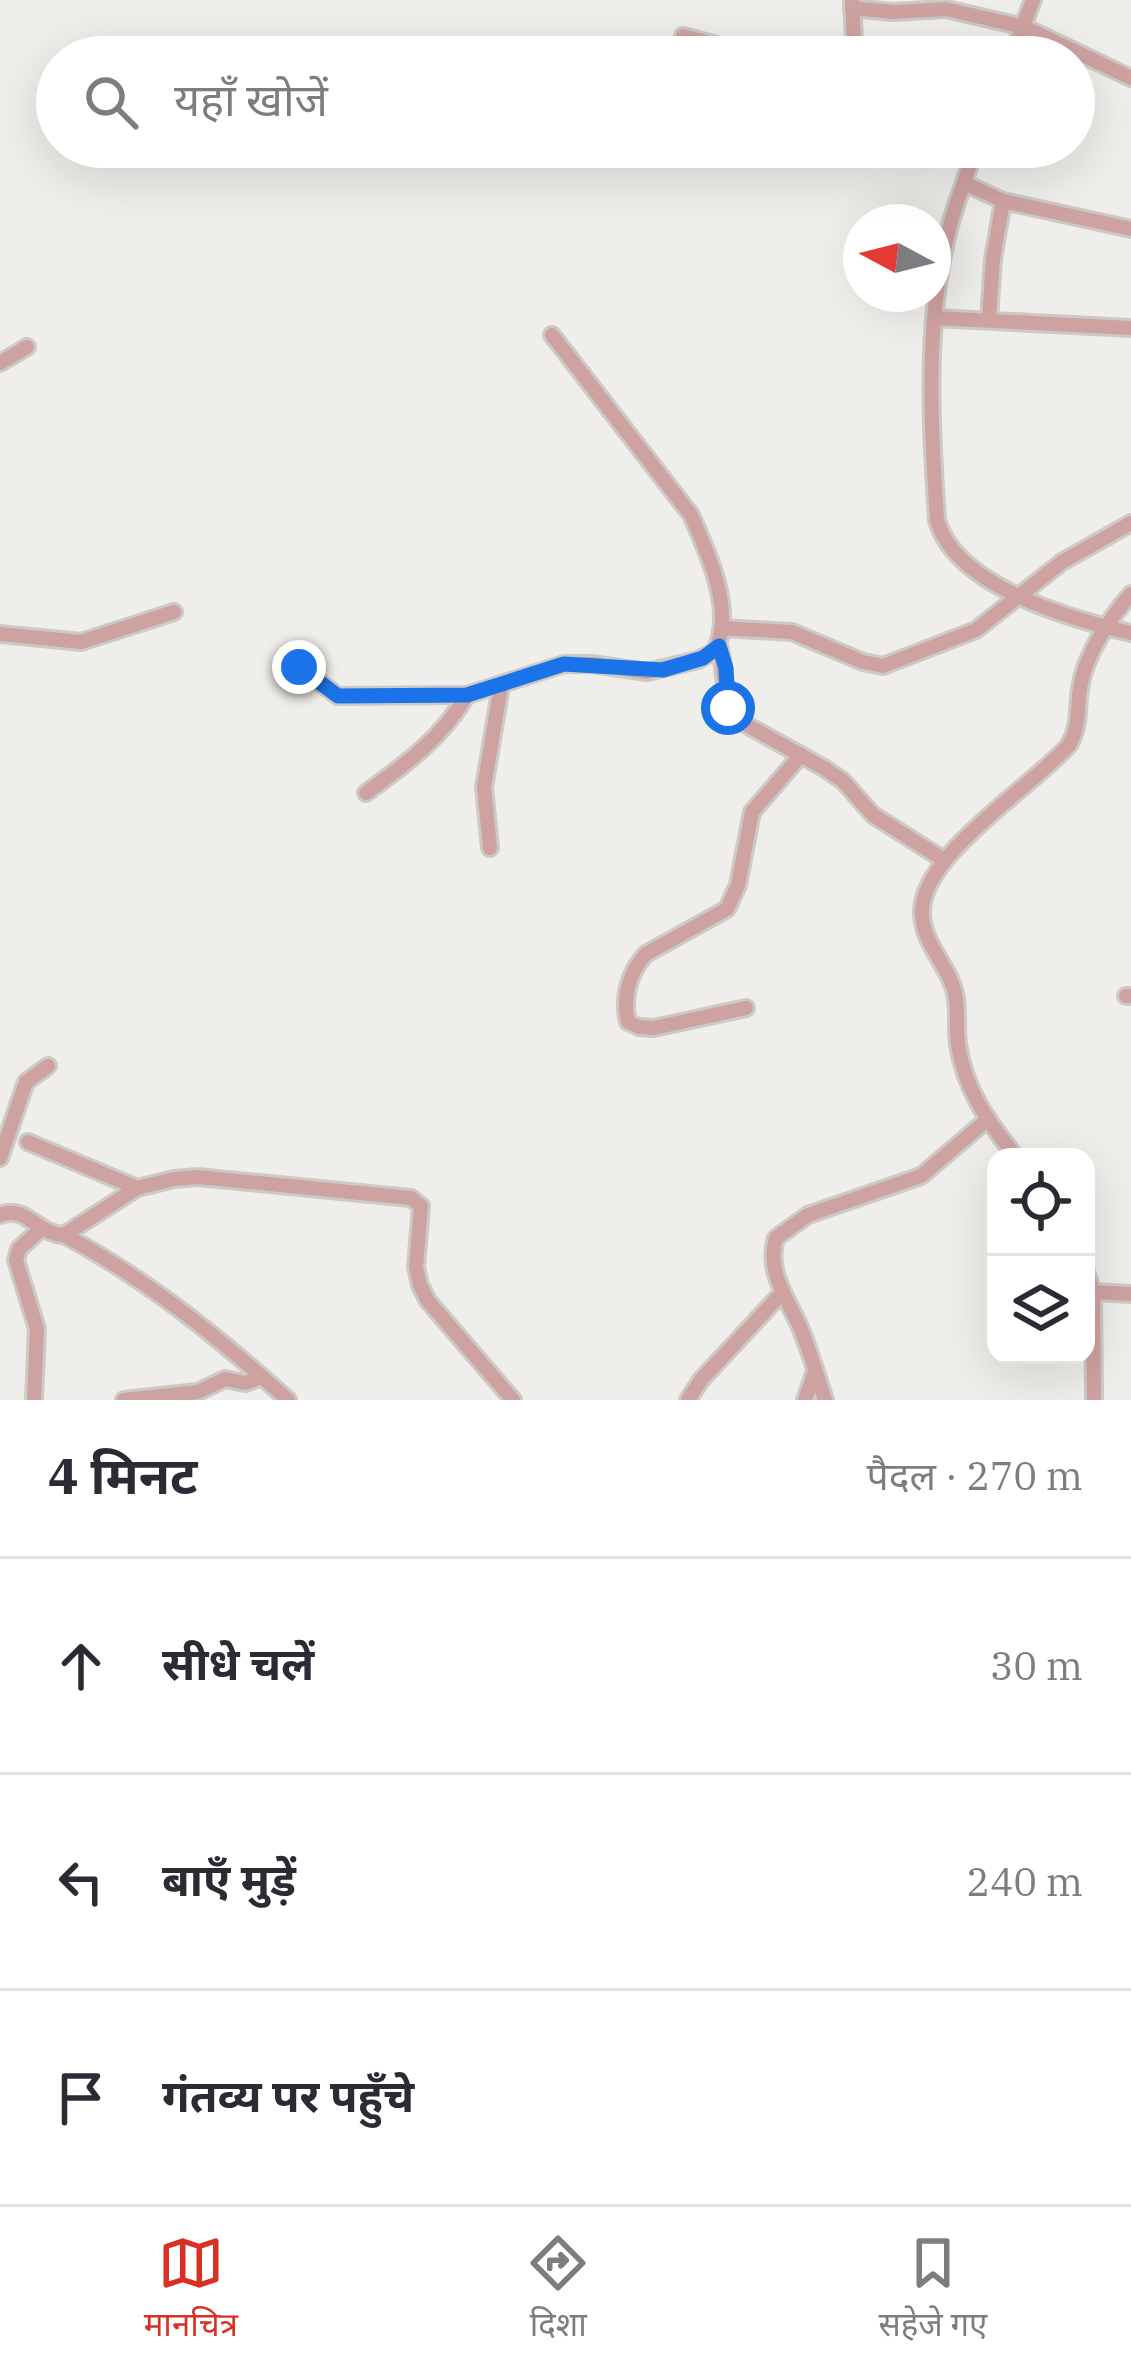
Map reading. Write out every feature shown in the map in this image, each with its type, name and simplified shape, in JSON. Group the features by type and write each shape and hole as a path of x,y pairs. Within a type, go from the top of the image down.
{"street":[{"path":"1020,36 1033,0"},
{"path":"854,36 852,4 893,12 946,9 1024,27 1043,36"},
{"path":"1095,61 1131,78"},
{"path":"969,168 944,258 935,318 930,411 942,537 968,568 1018,594 1131,633"},
{"path":"964,183 1003,201 1131,229"},
{"path":"989,320 1003,201"},
{"path":"935,318 1131,328"},
{"path":"551,335 691,515 713,572 731,714 843,782 873,815 944,860"},
{"path":"0,363 28,347"},
{"path":"722,628 792,632 883,666 976,630 1062,562 1131,523"},
{"path":"1009,1148 977,1104 960,1057 954,989 924,930 922,901 944,860 1069,745 1078,724 1082,679 1106,627 1131,594"},
{"path":"0,634 81,642 174,612"},
{"path":"299,667 338,696 467,695 564,664 663,670 703,658 719,646"},
{"path":"490,848 484,787 501,686"},
{"path":"366,793 427,749 467,695"},
{"path":"746,1008 639,1028 628,1022 624,1006 637,963 646,954 727,909 738,885 752,812 801,755"},
{"path":"0,1158 26,1082 49,1066"},
{"path":"825,1400 800,1327 781,1294 773,1248 776,1238 808,1215 921,1176 988,1119"},
{"path":"28,1142 137,1188"},
{"path":"64,1235 137,1188 174,1179 411,1198 421,1206 419,1285 513,1400"},
{"path":"0,1215 11,1210 21,1213 122,1266 214,1333 288,1400"},
{"path":"34,1400 38,1329 16,1260 19,1249 42,1228"},
{"path":"1095,1292 1131,1294"},
{"path":"688,1400 781,1294"},
{"path":"1094,1364 1094,1400"},
{"path":"805,1400 815,1370"},
{"path":"124,1400 198,1392 225,1379 244,1383 262,1377"}],"route":[{"path":"299,667 328,690 350,698 467,695 564,664 663,670 703,658 719,646 726,668 728,708"}]}
